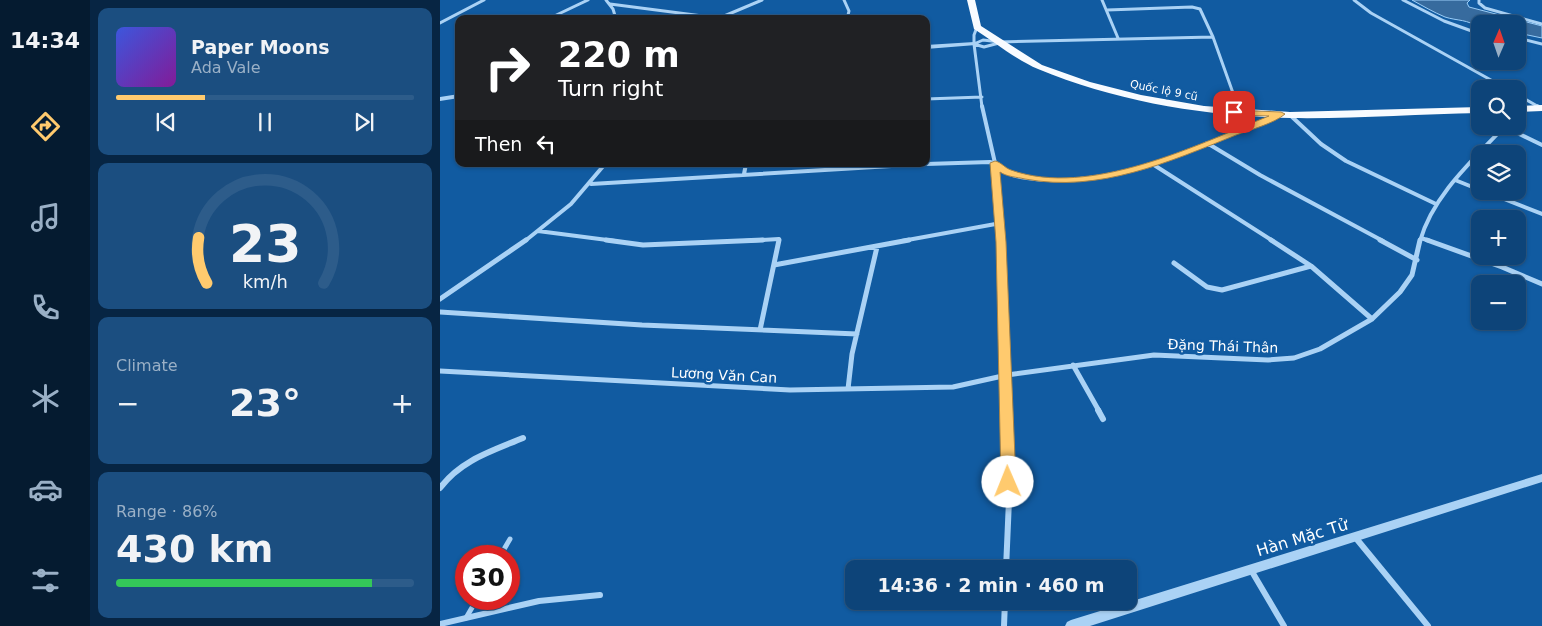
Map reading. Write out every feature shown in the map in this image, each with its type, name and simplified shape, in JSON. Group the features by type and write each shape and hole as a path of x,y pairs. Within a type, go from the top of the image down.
{"main road":[{"path":"971,0 977,27"},
{"name":"Quốc lộ 9 cũ","path":"977,27 1039,67 1087,84 1141,98 1204,109 1285,114 1471,110"},
{"path":"1526,109 1542,108"}],"street":[{"path":"455,15 484,0"},
{"path":"556,15 588,0"},
{"path":"606,0 610,4 614,15"},
{"path":"725,15 762,0"},
{"path":"844,0 849,11 848,15"},
{"path":"1102,0 1118,38"},
{"path":"1354,0 1371,13 1491,80"},
{"path":"1404,0 1451,24 1471,31"},
{"path":"1479,0 1480,5 1489,9 1542,24"},
{"path":"610,4 695,15"},
{"path":"1107,10 1198,8 1201,10 1213,37 1240,112"},
{"path":"440,23 455,15"},
{"path":"977,27 974,35 974,44 995,163 1000,223 1007,375 1009,500 1006,560"},
{"path":"974,44 978,40 1000,42 1213,37"},
{"path":"1526,40 1542,44"},
{"path":"930,47 974,44 984,47 1000,42"},
{"path":"440,99 455,97"},
{"path":"930,99 982,97"},
{"path":"1526,99 1542,108"},
{"path":"930,164 995,163 1006,172 1045,180 1091,178 1154,164 1285,114 1321,144 1346,161 1436,204"},
{"name":"Đặng Thái Thân","path":"1007,375 1129,356 1154,355 1234,360 1294,358 1320,349 1372,320 1400,292 1412,276 1421,238 1436,204 1455,180 1497,135"},
{"path":"1521,135 1542,145"},
{"path":"1207,143 1260,176 1417,260"},
{"path":"1154,164 1311,266 1372,320"},
{"path":"440,299 538,231 591,184 603,167"},
{"path":"744,174 745,167"},
{"path":"591,184 824,167"},
{"path":"1455,180 1471,186"},
{"path":"1507,200 1542,214"},
{"path":"774,265 1000,223"},
{"path":"538,231 650,245 779,239 760,330"},
{"path":"1421,238 1502,267 1542,284"},
{"path":"848,389 857,334 877,246"},
{"path":"1174,263 1210,288 1222,290 1311,266"},
{"path":"440,312 642,325 857,334"},
{"path":"1073,365 1103,420"},
{"name":"Lương Văn Can","path":"440,371 790,390 953,387 1007,375"},
{"path":"440,488 456,471 469,461 523,438"},
{"name":"Hàn Mặc Tử","path":"1071,626 1542,478"},
{"path":"1355,537 1428,626"},
{"path":"1251,569 1284,626"},
{"path":"440,624 575,594 600,594"},
{"path":"1004,626 1005,610"}],"lane":[{"path":"506,545 510,539"},
{"path":"466,618 471,610"}],"water":[{"path":"1412,0 1470,0 1467,3 1469,7 1500,15 1471,15 1471,24 1445,17"},
{"path":"1526,22 1542,26 1542,38 1526,35"}],"route":[{"path":"1008,482 1007,375 1000,223 995,163 1006,172 1014,175 1045,180 1074,180 1108,175 1154,164 1281,114 1234,112"}]}
